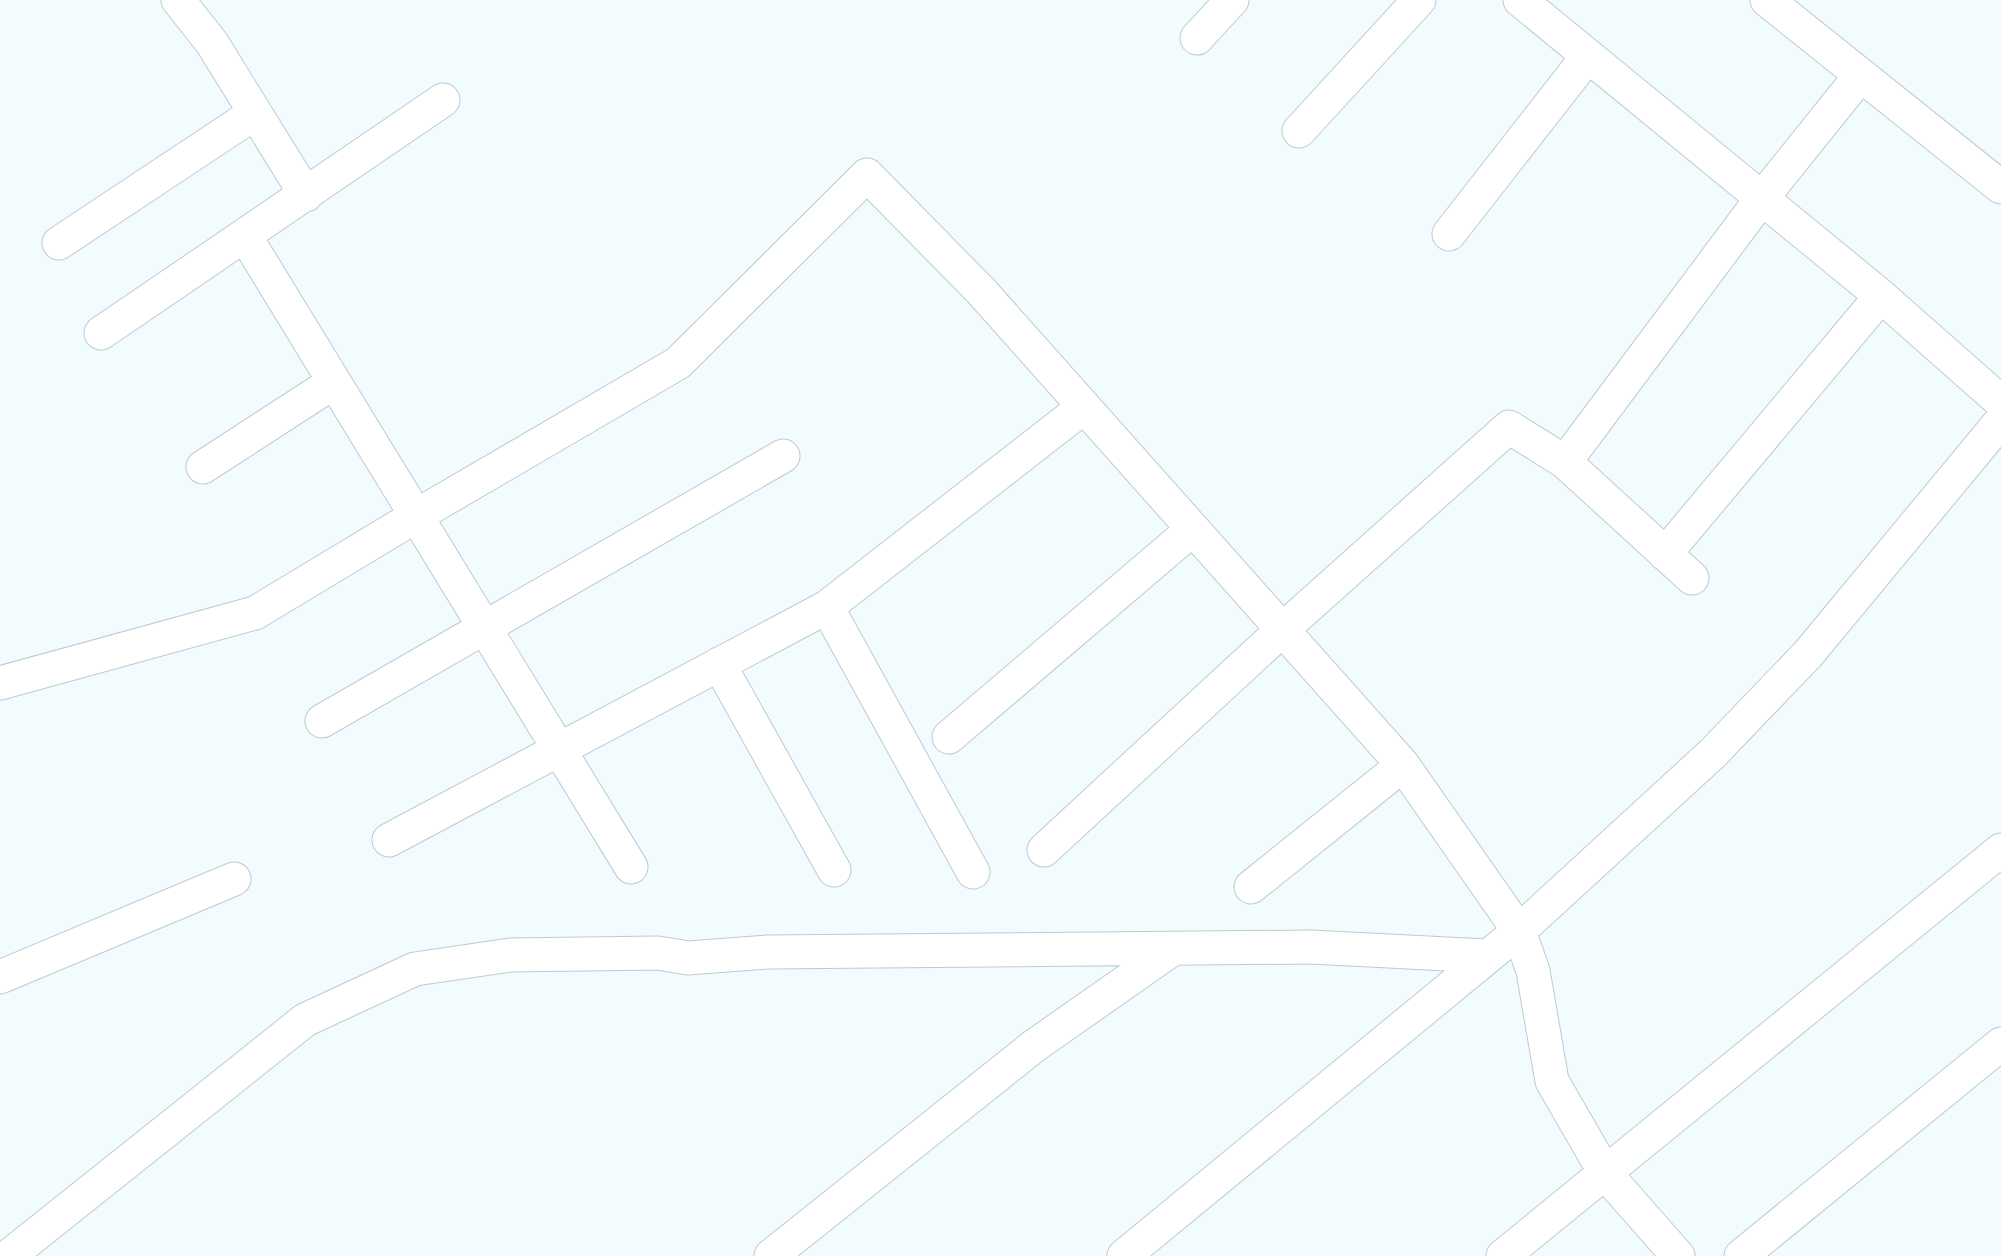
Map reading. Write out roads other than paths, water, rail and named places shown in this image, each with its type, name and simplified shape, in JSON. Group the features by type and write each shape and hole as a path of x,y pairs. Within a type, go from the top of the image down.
{"street":[{"path":"178,0 212,43 306,195"},
{"path":"1197,38 1232,0"},
{"path":"1299,131 1419,0"},
{"path":"1520,0 1881,296 2001,402"},
{"path":"1767,0 2001,187"},
{"path":"1449,234 1588,56"},
{"path":"1565,462 1762,198 1860,76"},
{"path":"101,333 443,100"},
{"path":"59,243 255,113"},
{"path":"0,683 255,613 678,363 867,175 982,292 1403,765 1519,930 1533,971 1552,1081 1605,1173 1678,1256"},
{"path":"245,236 631,867"},
{"path":"1665,554 1881,296"},
{"path":"203,467 334,382"},
{"path":"389,840 827,607 1084,407"},
{"path":"1124,1256 1519,930 1713,753 1808,654 2001,421"},
{"path":"1044,850 1282,630 1509,427 1565,462 1692,578"},
{"path":"322,722 783,456"},
{"path":"949,737 1193,529"},
{"path":"827,607 973,872"},
{"path":"719,664 834,870"},
{"path":"1251,887 1403,765"},
{"path":"1503,1256 2001,849"},
{"path":"0,977 234,879"},
{"path":"9,1256 305,1020 415,969 510,955 658,953 688,958 768,952 1311,947 1486,956"},
{"path":"771,1256 1034,1046 1174,948"},
{"path":"1741,1256 2001,1044"}]}
